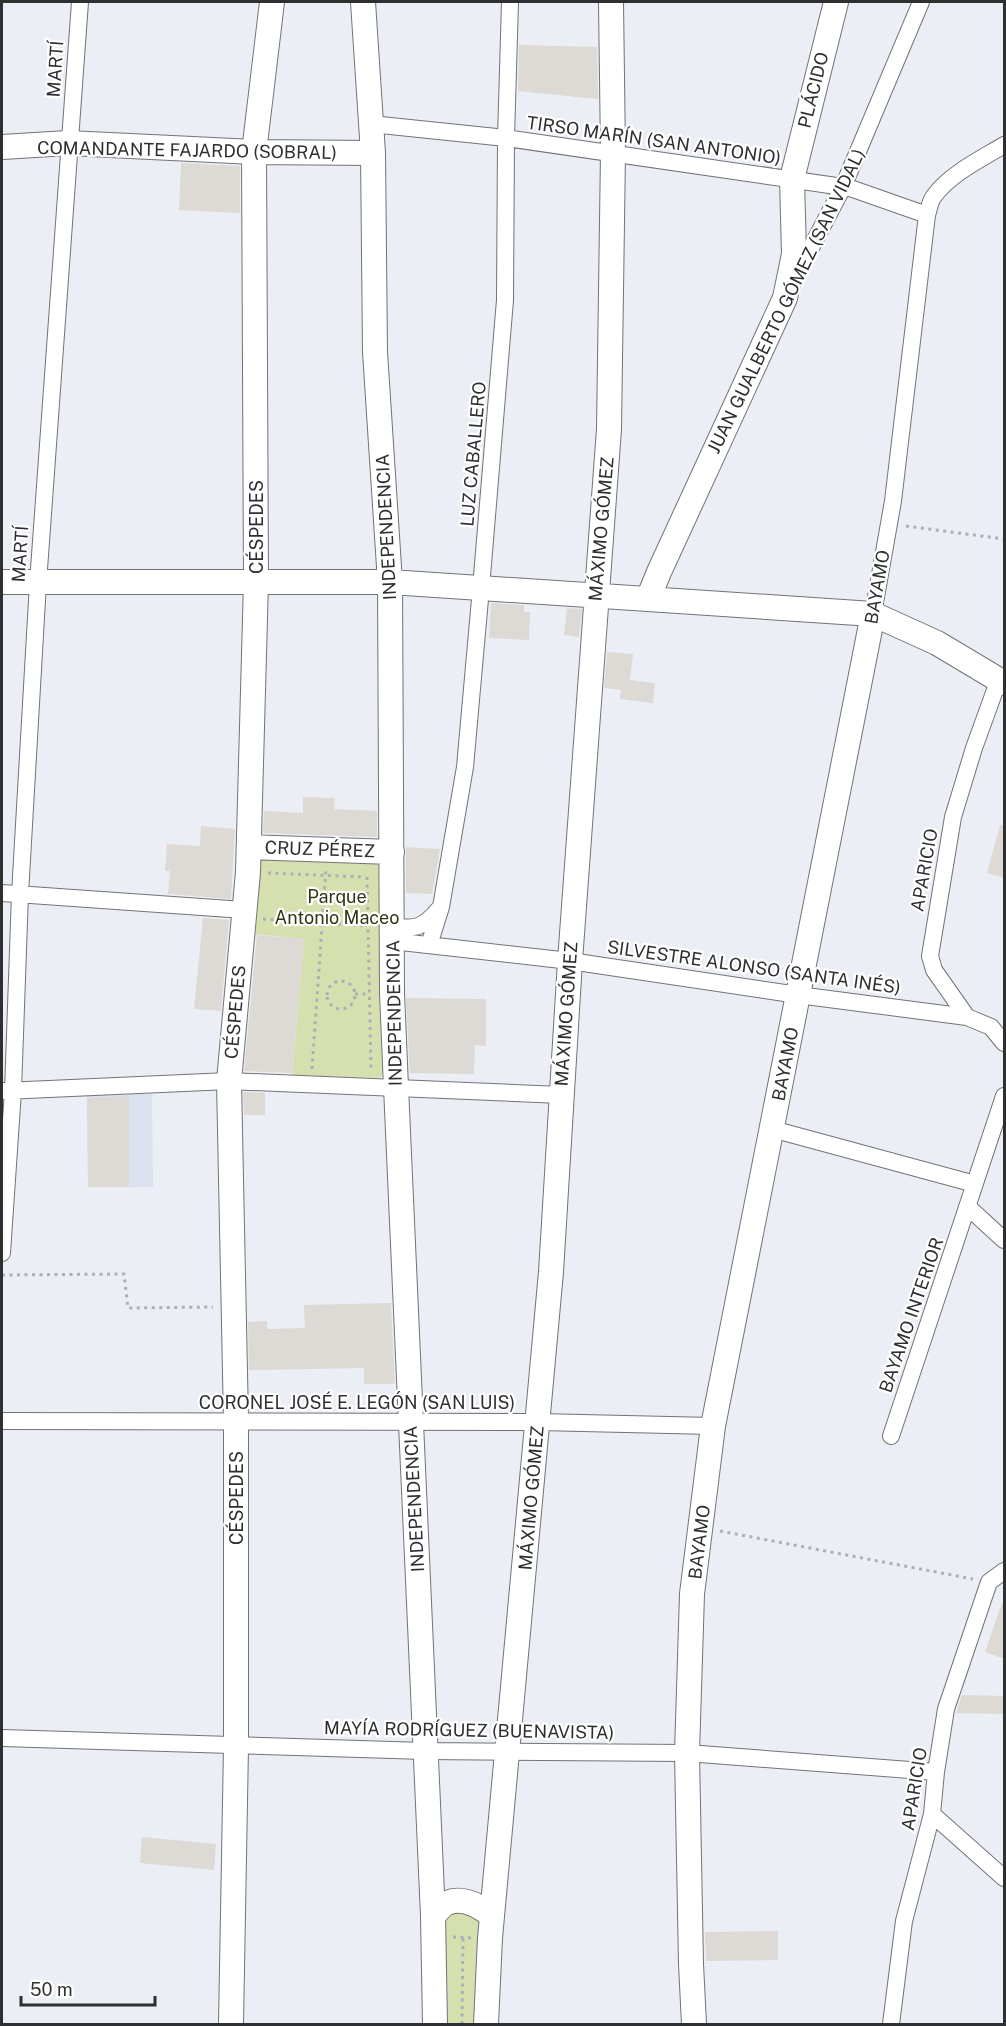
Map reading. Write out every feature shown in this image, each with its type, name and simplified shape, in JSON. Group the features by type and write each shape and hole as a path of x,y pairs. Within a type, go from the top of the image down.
{"street":[{"name":"MARTÍ","path":"2,1252 7,1091 38,583 80,2"},
{"name":"CÉSPEDES","path":"231,2025 236,1746 236,1421 229,1081 249,847 256,582 254,152 272,2"},
{"name":"INDEPENDENCIA","path":"363,2 373,153 375,352 390,582 392,934 396,1087 433,1926 435,2025"},
{"name":"LUZ CABALLERO","path":"429,945 441,906 465,767 482,588 505,300 510,2"},
{"name":"MÁXIMO GÓMEZ","path":"486,2025 491,1927 550,1272 609,429 613,153 611,2"},
{"name":"PLÁCIDO","path":"785,298 794,254 792,179 836,2"},
{"name":"JUAN GUALBERTO GÓMEZ (SAN VIDAL)","path":"648,599 785,298 843,187 921,2"},
{"name":"TIRSO MARÍN (SAN ANTONIO)","path":"371,124 506,138 843,187 927,214"},
{"name":"COMANDANTE FAJARDO (SOBRAL)","path":"2,147 69,143 254,152 373,153"},
{"name":"BAYAMO","path":"694,2025 687,1753 692,1594 713,1426 873,614 889,523 927,214 932,198 942,187 967,168 1005,145"},
{"path":"2,582 390,582 873,614 937,643 1002,681"},
{"name":"APARICIO","path":"1002,681 974,748 953,817 930,956 934,970 967,1017 991,1027 1005,1043"},
{"name":"CRUZ PÉREZ","path":"249,847 392,852"},
{"path":"2,893 244,914"},
{"path":"392,934 427,923 441,906"},
{"name":"SILVESTRE ALONSO (SANTA INÉS)","path":"392,934 429,945 570,961 798,995 967,1017"},
{"path":"7,1091 229,1081 561,1095"},
{"path":"1005,1096 968,1207 1005,1240"},
{"path":"772,1129 975,1184"},
{"name":"BAYAMO INTERIOR","path":"891,1436 968,1207"},
{"name":"CORONEL JOSÉ E. LEGÓN (SAN LUIS)","path":"2,1420 538,1422 713,1426"},
{"path":"989,1582 1005,1571"},
{"name":"APARICIO","path":"891,2025 904,1921 932,1815 946,1709 989,1582"},
{"name":"MAYÍA RODRÍGUEZ (BUENAVISTA)","path":"2,1738 236,1746 687,1753 936,1772"},
{"path":"932,1815 1005,1878"},
{"path":"433,1926 446,1903 458,1901 479,1905 491,1927"}],"path":[{"path":"889,523 1005,539"},
{"path":"310,1085 328,850"},
{"path":"248,872 392,878"},
{"path":"367,877 371,1087"},
{"path":"244,914 368,926 392,934"},
{"path":"337,981 342,981 353,988 355,997 347,1008 338,1009 330,1004 327,995 330,986 337,981"},
{"path":"317,994 327,995"},
{"path":"2,1275 124,1274 128,1308 234,1306"},
{"path":"700,1527 989,1582"},
{"path":"433,1926 463,1938 491,1927"},
{"path":"462,2025 463,1938"}],"shaded area":[{"path":"152,1094 153,1187 88,1187 87,1095"}],"green space":[{"name":"Parque Antonio Maceo","path":"254,857 381,862 388,1066 380,1078 292,1075 304,939 250,934"},
{"path":"460,1911 481,1921 478,2024 446,2024 442,1921 450,1913"}],"building":[{"path":"519,45 597,47 598,99 518,91"},
{"path":"181,163 240,166 240,213 179,210"},
{"path":"491,603 524,605 524,612 530,612 529,640 489,638"},
{"path":"567,608 582,609 579,637 564,635"},
{"path":"607,652 633,654 630,680 655,683 653,703 620,699 621,690 604,688"},
{"path":"303,797 335,798 334,809 377,811 377,837 263,833 264,811 303,813"},
{"path":"1000,825 1005,826 1005,878 987,873"},
{"path":"201,826 235,829 231,899 168,894 170,871 165,871 167,844 200,846"},
{"path":"406,847 440,849 432,894 406,893"},
{"path":"203,918 229,920 221,1011 194,1009"},
{"path":"257,935 304,939 292,1073 244,1071"},
{"path":"406,998 486,999 486,1046 475,1045 474,1074 410,1073"},
{"path":"243,1092 265,1093 265,1115 244,1115"},
{"path":"129,1096 129,1187 88,1187 87,1098"},
{"path":"391,1303 395,1384 364,1384 364,1368 249,1370 248,1322 267,1321 267,1329 305,1328 304,1305"},
{"path":"1002,1603 1005,1604 1005,1659 985,1652"},
{"path":"962,1695 1005,1696 1005,1714 956,1713"},
{"path":"142,1837 216,1844 214,1870 140,1863"},
{"path":"778,1931 778,1960 706,1961 705,1932"}]}
